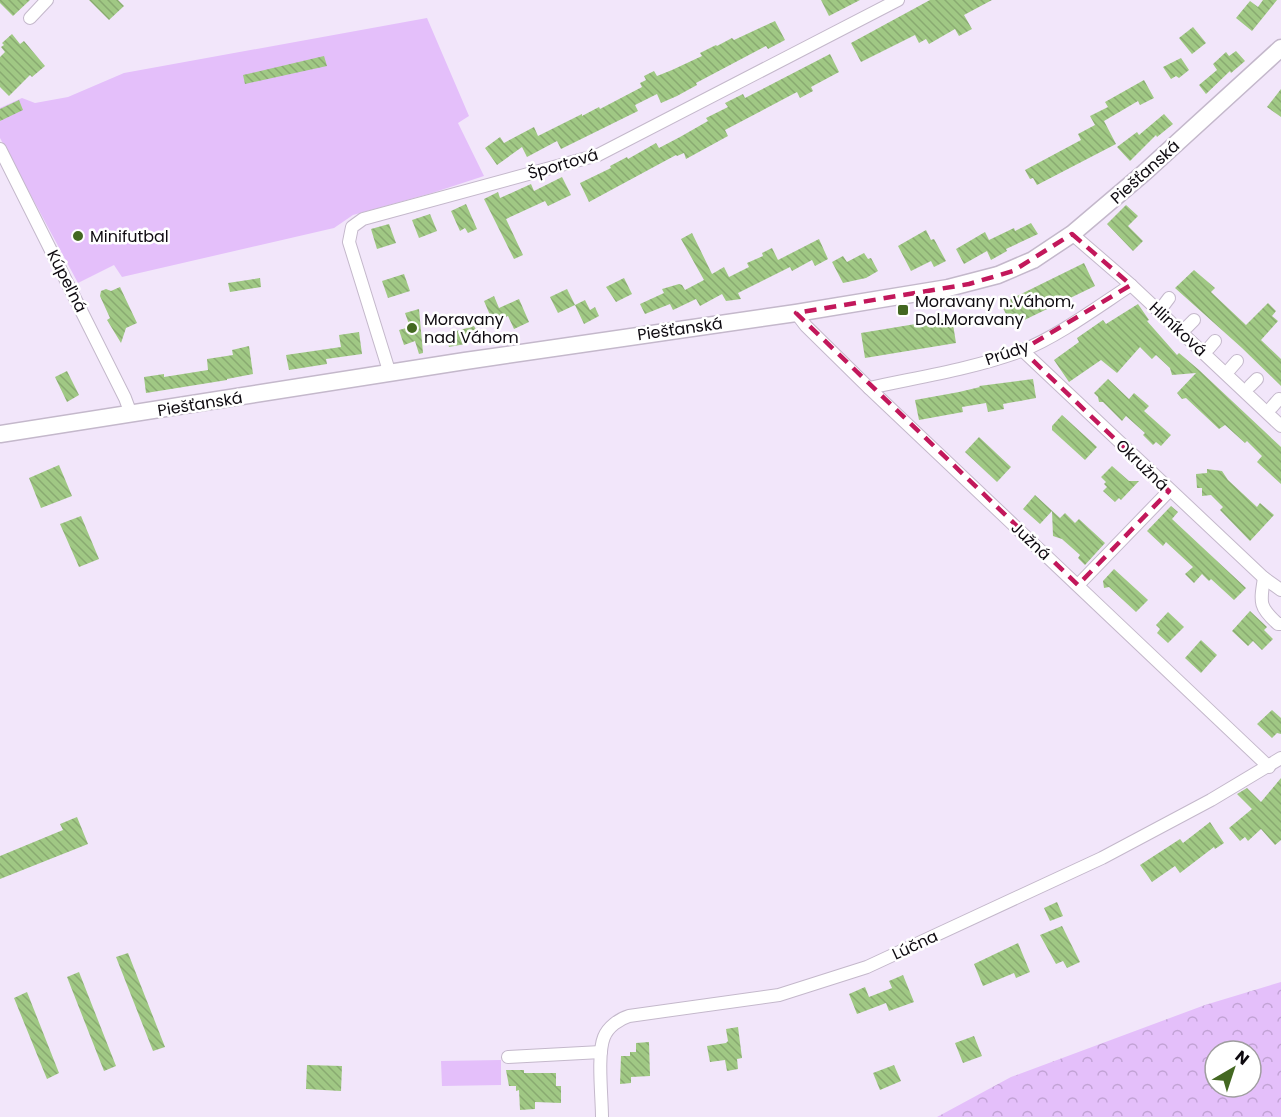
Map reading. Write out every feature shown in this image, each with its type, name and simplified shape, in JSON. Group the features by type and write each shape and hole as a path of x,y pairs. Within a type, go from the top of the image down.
{"main road":[{"name":"Piešťanská","path":"0,434 672,330 796,313 969,284 1013,271 1072,234 1145,172 1281,48"}],"street":[{"path":"30,18 47,0"},
{"name":"Športová","path":"390,374 349,242 352,227 363,219 598,155 898,0"},
{"name":"Kúpeľná","path":"0,149 131,414"},
{"name":"Hliníková","path":"1072,234 1131,285 1281,426"},
{"name":"Prúdy","path":"869,388 1022,350 1068,326 1131,285"},
{"name":"Južná","path":"796,313 806,326 869,388 1269,767"},
{"name":"Okružná","path":"1022,350 1263,578 1281,590"},
{"path":"1078,585 1170,491"},
{"path":"1263,578 1260,602 1264,612 1281,624"},
{"name":"Lúčna","path":"602,1117 601,1052 604,1036 620,1019 780,994 867,967 1102,858 1269,767 1281,758"},
{"path":"508,1057 601,1052"}],"highlighted area":[{"path":"1072,234 1131,285 1022,350 1169,491 1078,585 796,313 969,284 1013,271"}],"green space":[{"path":"427,18 469,116 458,123 484,176 353,215 334,228 122,277 114,265 78,283 0,138 0,108 22,98 35,103 68,97 124,73"},
{"path":"1281,982 1281,1117 937,1117 1011,1077 1205,1005"},
{"path":"501,1060 501,1085 442,1086 441,1061"}],"building":[{"path":"0,0 30,0 13,16 0,3"},
{"path":"89,0 118,0 124,6 109,20"},
{"path":"821,0 860,0 829,16"},
{"path":"930,0 992,0 964,15 972,29 959,36 955,29 929,44 926,39 919,43 915,35 861,62 851,43"},
{"path":"1263,0 1277,0 1252,31 1236,18 1250,1 1258,7"},
{"path":"775,21 785,40 768,49 766,46 661,103 657,94 635,105 638,111 561,149 557,141 527,157 522,147 497,165 485,148 500,137 504,143 534,127 538,136 582,114 582,116 599,107 600,109 642,87 640,83 646,80 644,76 654,71 657,76 672,70 702,56 700,53 716,45 732,38 734,40"},
{"path":"1193,27 1206,43 1192,54 1179,38"},
{"path":"12,34 20,44 24,41 45,66 32,77 30,75 9,96 0,87 0,57 5,52 1,47 4,45 2,43"},
{"path":"1236,51 1245,61 1231,73 1230,71 1206,94 1199,85 1217,70 1213,64 1226,52 1229,56"},
{"path":"830,54 839,72 811,87 813,91 800,98 797,92 725,130 728,136 686,159 684,153 676,155 589,202 580,183 656,143 659,148 708,121 706,118 728,107 725,103 743,94 745,98"},
{"path":"324,56 327,66 245,84 243,75"},
{"path":"1181,58 1189,70 1179,78 1176,76 1171,79 1163,67"},
{"path":"1144,80 1154,98 1140,105 1138,101 1104,121 1116,144 1037,185 1033,178 1030,179 1025,170 1081,140 1078,134 1095,125 1090,116 1108,107 1105,102"},
{"path":"1281,89 1281,117 1267,107"},
{"path":"19,100 23,110 0,121 0,109"},
{"path":"1164,114 1173,124 1157,137 1156,135 1130,161 1117,147 1137,132 1139,135"},
{"path":"562,177 571,195 548,206 545,201 506,219 523,255 514,259 484,199 498,192 500,198 531,184 534,191"},
{"path":"466,204 477,229 468,233 465,228 460,231 451,211"},
{"path":"1126,205 1138,216 1128,226 1143,241 1133,251 1107,224"},
{"path":"430,214 437,231 419,238 412,220"},
{"path":"1031,223 1038,234 1006,249 1007,251 991,260 987,251 964,264 956,249 985,232 989,240"},
{"path":"389,224 396,243 377,249 371,229"},
{"path":"926,230 931,240 934,239 946,261 934,267 931,261 911,271 898,246"},
{"path":"692,233 712,274 724,267 729,277 749,267 747,263 763,256 762,253 772,248 778,260 819,239 828,259 815,266 812,260 792,271 790,267 738,293 741,299 726,301 722,294 700,306 696,299 673,310 670,304 645,314 640,304 664,293 662,289 679,284 685,290 704,280 681,239"},
{"path":"864,253 868,259 871,258 878,271 866,278 843,283 832,262 843,256 847,262"},
{"path":"1084,263 1095,286 1012,326 1001,304"},
{"path":"1194,270 1215,288 1211,292 1246,325 1268,303 1276,311 1272,316 1278,321 1261,340 1281,359 1281,386 1175,288"},
{"path":"404,274 410,291 388,298 382,281"},
{"path":"260,278 261,287 230,292 228,283"},
{"path":"624,278 632,294 616,302 606,287"},
{"path":"120,287 137,323 126,328 121,343 107,320 110,318 100,296 101,291 106,289 111,291"},
{"path":"567,289 575,305 558,313 550,297"},
{"path":"494,296 499,308 519,299 529,322 514,329 508,316 493,322 484,301"},
{"path":"585,300 590,310 595,307 599,316 584,324 575,305"},
{"path":"1138,304 1149,320 1147,321 1177,355 1179,353 1199,370 1281,447 1281,484 1257,462 1262,456 1247,441 1245,443 1225,425 1219,429 1186,398 1182,399 1177,393 1196,373 1172,375 1170,368 1156,355 1152,359 1140,347 1117,373 1101,360 1069,382 1054,360 1079,342 1077,338 1103,320 1106,324"},
{"name":"Moravany nad Váhom","path":"419,309 423,353 419,354 415,341 404,345 399,330 410,327 405,313"},
{"path":"952,318 956,343 865,358 861,333"},
{"path":"474,326 480,337 465,344 449,347 446,334"},
{"path":"359,332 362,354 326,359 327,364 289,370 286,355 341,347 339,335"},
{"path":"249,346 253,374 146,393 144,377 164,374 164,377 208,370 207,359 233,355 232,350"},
{"path":"67,371 79,395 67,402 55,377"},
{"path":"1033,379 1036,398 1003,404 1004,409 988,412 986,403 962,407 963,412 919,420 915,400 979,386"},
{"path":"1108,379 1129,399 1134,393 1149,406 1144,411 1171,435 1161,446 1156,442 1153,445 1143,435 1145,433 1126,416 1122,421 1103,402 1099,402 1094,393"},
{"path":"1062,415 1097,447 1085,460 1052,430 1052,426"},
{"path":"979,437 1011,467 997,482 965,452"},
{"path":"59,465 72,496 41,508 29,478"},
{"path":"1112,466 1129,481 1139,481 1121,500 1119,498 1115,502 1103,491 1107,487 1101,477"},
{"path":"1207,469 1222,471 1228,480 1257,507 1260,503 1274,515 1250,541 1220,510 1223,507 1211,495 1202,496 1202,488 1197,488 1196,474 1207,473"},
{"path":"1035,495 1060,518 1065,513 1075,523 1079,519 1105,543 1085,565 1078,558 1080,555 1062,539 1053,536 1052,511 1040,524 1023,509"},
{"path":"1171,506 1178,512 1172,519 1246,588 1234,600 1202,574 1194,583 1185,574 1193,567 1166,542 1163,546 1147,531"},
{"path":"81,516 99,559 79,567 60,524"},
{"path":"1114,569 1148,600 1136,612 1109,587 1104,588 1103,581"},
{"path":"1250,611 1267,627 1264,630 1273,639 1262,650 1253,641 1248,646 1232,631"},
{"path":"1168,612 1184,627 1168,643 1157,633 1160,629 1156,625"},
{"path":"1201,640 1217,655 1201,673 1185,658"},
{"path":"1272,710 1281,718 1281,734 1277,733 1272,738 1257,724"},
{"path":"1281,778 1281,840 1275,845 1261,829 1248,841 1245,837 1240,841 1229,828 1252,809 1237,794 1247,788 1261,802"},
{"path":"77,817 88,844 0,879 0,856 63,830 60,824"},
{"path":"1210,822 1224,843 1215,849 1214,847 1180,873 1175,866 1152,882 1140,865 1180,839 1183,843"},
{"path":"1057,902 1063,916 1050,921 1044,908"},
{"path":"1062,926 1080,962 1067,968 1063,961 1056,964 1040,935"},
{"path":"1018,943 1030,972 1016,978 1014,973 983,986 974,964"},
{"path":"128,953 165,1047 153,1051 116,957"},
{"path":"79,972 116,1066 104,1071 67,977"},
{"path":"903,975 914,1002 889,1011 886,1003 857,1014 849,994 865,987 869,997 892,988 889,981"},
{"path":"27,992 59,1073 47,1079 14,998"},
{"path":"738,1027 742,1058 737,1059 738,1069 727,1071 725,1060 710,1062 707,1046 726,1043 728,1041 726,1029"},
{"path":"974,1036 982,1056 963,1063 955,1043"},
{"path":"649,1042 650,1076 631,1077 631,1083 620,1084 621,1056 630,1056 630,1052 636,1052 636,1043"},
{"path":"307,1065 342,1066 341,1091 306,1089"},
{"path":"894,1065 901,1081 880,1090 873,1073"},
{"path":"506,1070 524,1070 524,1073 556,1073 556,1086 561,1086 561,1103 535,1102 535,1109 520,1110 519,1090 516,1091 516,1086 509,1086"}],"place":[{"name":"Minifutbal","path":"78,236"},
{"name":"Moravany n.Váhom, Dol.Moravany","path":"903,310"},
{"name":"Moravany nad Váhom","path":"412,328"}]}
